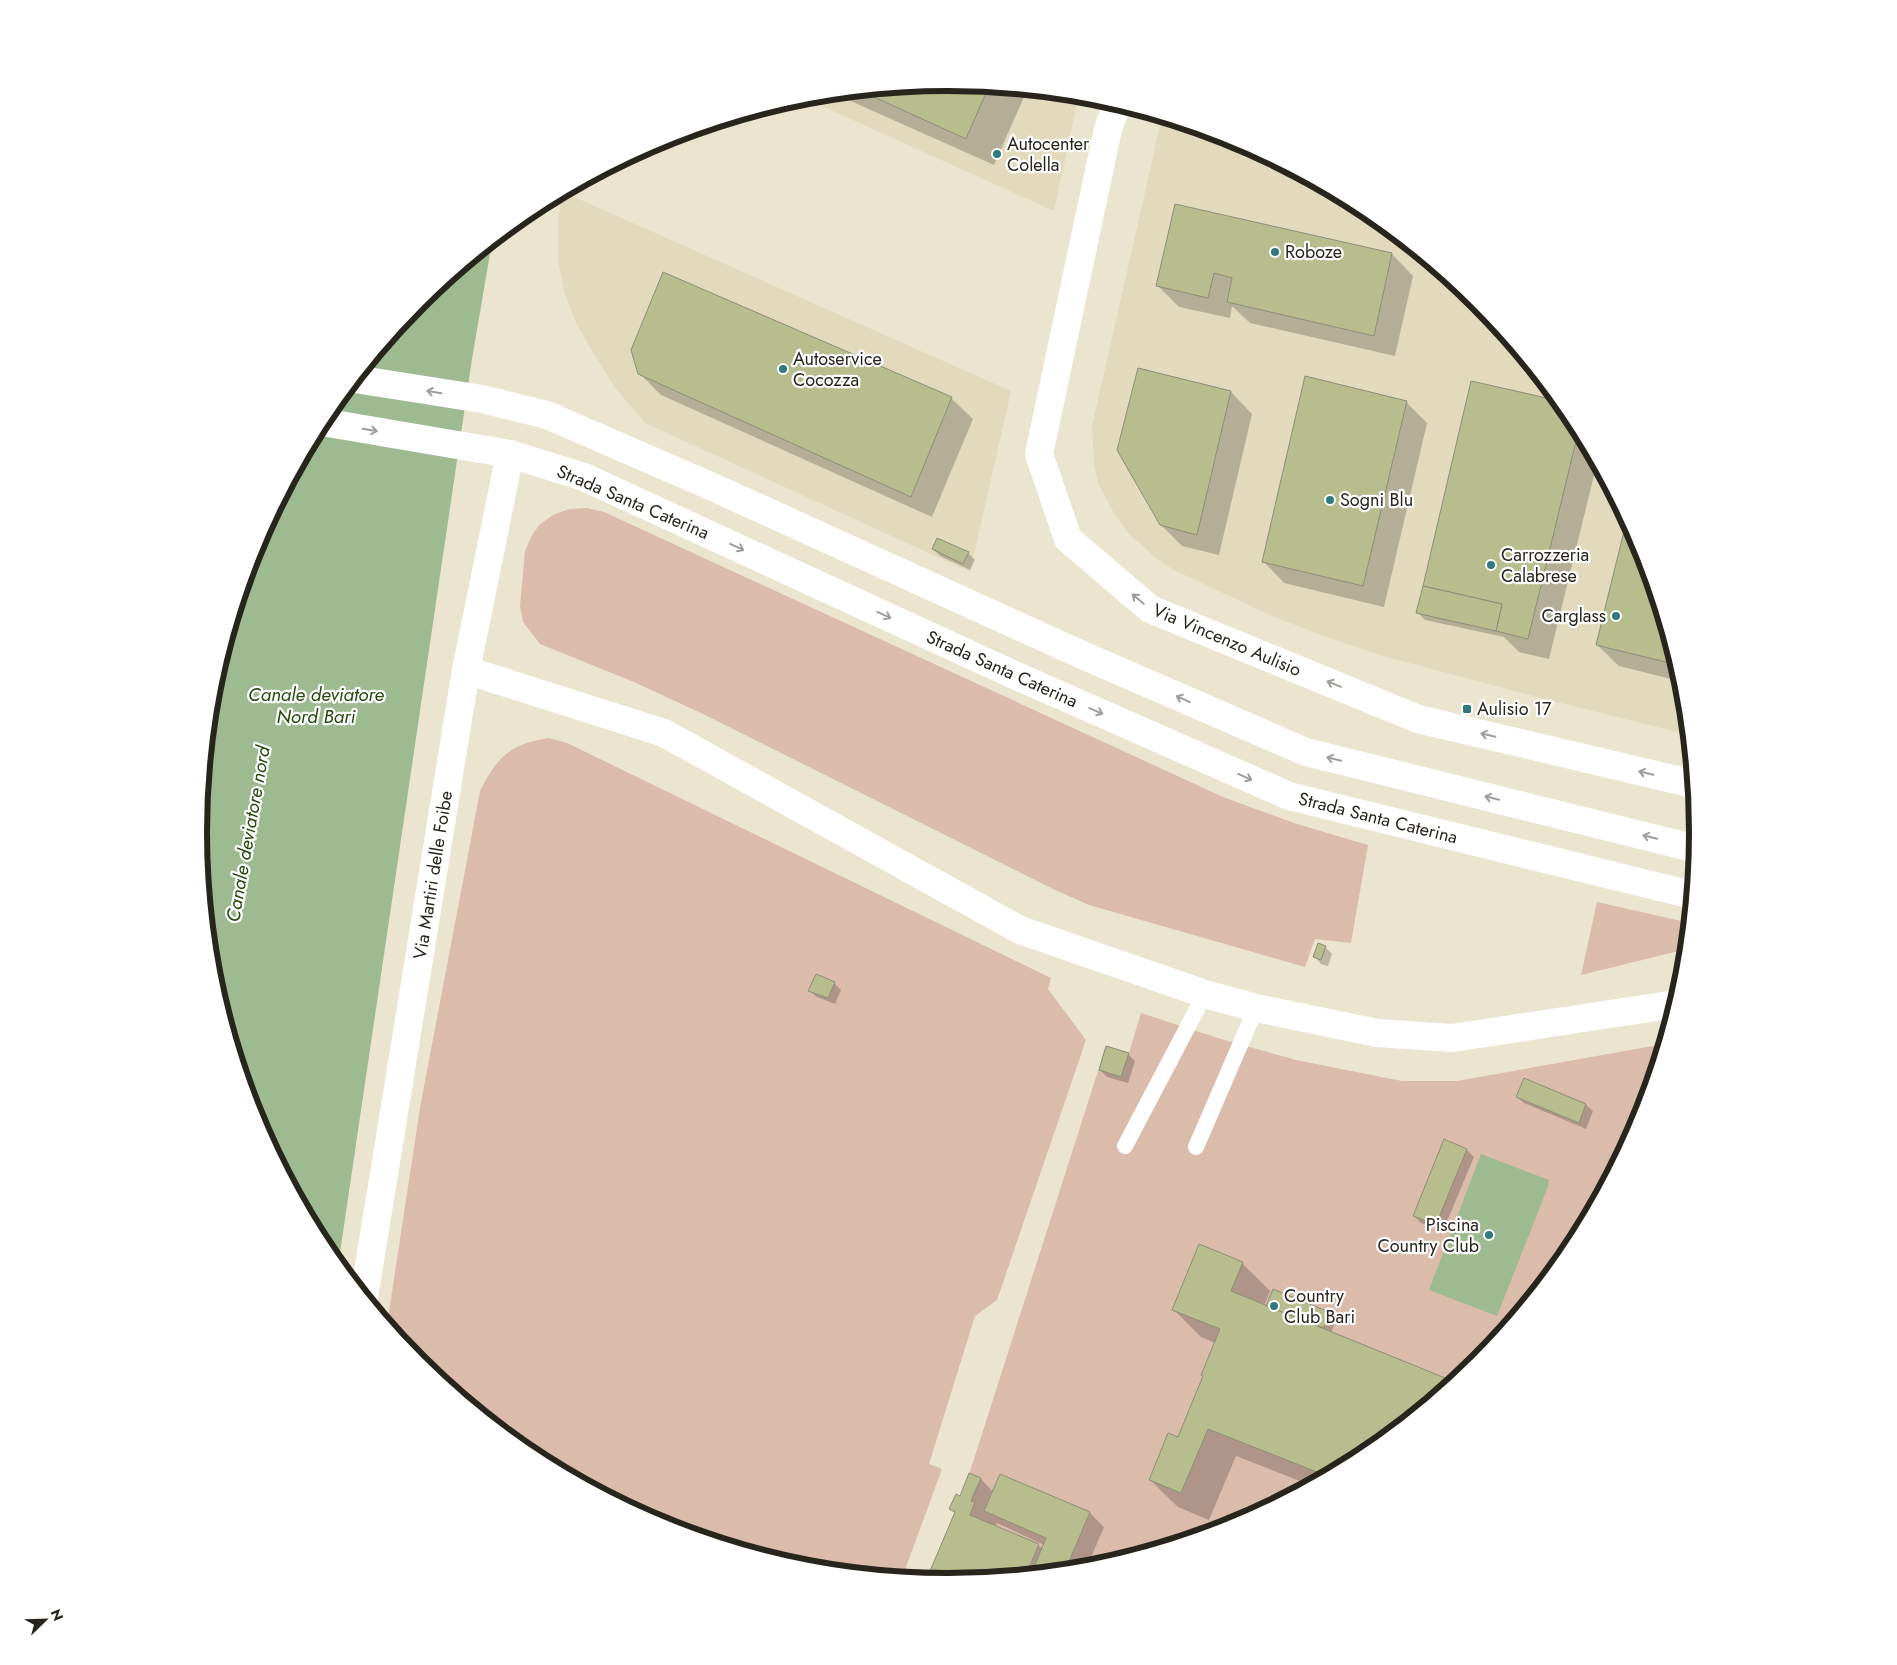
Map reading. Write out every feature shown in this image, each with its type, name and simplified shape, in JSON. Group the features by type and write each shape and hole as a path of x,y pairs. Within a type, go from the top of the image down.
{"street":[{"name":"Via Vincenzo Aulisio","path":"1115,111 1108,129 1039,454 1068,539 1150,609 1418,719 1688,783"},
{"path":"361,380 482,400 556,418 1080,654 1306,752 1689,847"},
{"name":"Strada Santa Caterina","path":"331,423 510,454 584,477 1012,674 1289,796 1687,894"},
{"name":"Via Martiri delle Foibe","path":"365,1290 466,670 510,454"},
{"path":"466,670 664,733 1020,930 1205,994 1256,1008 1377,1033 1452,1038 1669,1005"}],"lane":[{"path":"1125,1146 1205,994"},
{"path":"1196,1147 1256,1008"}],"shaded area":[{"name":"Autocenter Colella","path":"948,91 997,93 1077,103 1054,211 816,103 900,93"},
{"path":"1161,123 1232,148 1276,168 1360,216 1400,244 1473,308 1537,381 1565,421 1590,462 1613,505 1633,549 1650,594 1664,641 1676,688 1683,733 1379,655 1272,616 1174,570 1156,558 1128,533 1115,515 1098,483 1094,464 1092,426"},
{"name":"Autoservice Cocozza","path":"571,195 1011,391 970,572 645,423 616,389 576,323 565,294 558,260 560,202"},
{"path":"587,508 604,512 1223,797 1297,824 1368,845 1351,943 1315,939 1305,967 1089,905 1053,889 703,714 634,682 540,644 523,622 520,606 525,551 539,525 553,515 569,509"},
{"path":"549,738 567,743 1051,978 1048,989 1086,1040 997,1300 975,1316 929,1464 942,1469 904,1572 804,1560 757,1548 710,1534 665,1517 621,1497 537,1449 497,1421 424,1357 388,1318 420,1108 480,791 492,769 506,754 524,744"},
{"path":"1597,902 1684,922 1680,951 1581,975"},
{"name":"Country Club Bari","path":"1141,1013 1221,1039 1296,1060 1402,1081 1457,1081 1658,1045 1633,1116 1613,1160 1565,1244 1537,1284 1473,1357 1400,1421 1360,1449 1276,1497 1232,1517 1187,1534 1093,1560 997,1572 937,1574 1106,1046 1129,1053"}],"water":[{"name":"Canale deviatore Nord Bari","path":"491,249 472,359 340,1255 307,1203 284,1160 264,1116 247,1071 221,977 209,881 207,832 209,784 221,688 247,594 264,549 284,505 332,421 360,381 424,308"},
{"name":"Piscina Country Club","path":"1481,1154 1549,1180 1497,1316 1429,1290"}],"building":[{"path":"948,91 986,93 966,139 872,96"},
{"path":"1175,204 1392,253 1374,336 1227,302 1232,278 1214,273 1208,298 1156,286"},
{"path":"663,272 952,397 911,497 638,374 631,350"},
{"path":"1138,368 1231,391 1197,535 1160,525 1117,450"},
{"path":"1305,376 1407,401 1363,586 1262,562"},
{"path":"1471,381 1549,399 1576,440 1528,639 1496,631 1502,604 1423,586"},
{"path":"1624,530 1650,594 1670,663 1596,645"},
{"path":"937,538 969,552 963,564 932,549"},
{"path":"1423,586 1502,604 1496,631 1416,613"},
{"path":"1318,943 1326,946 1321,960 1313,957"},
{"path":"816,974 835,982 828,998 808,991"},
{"path":"1106,1046 1129,1053 1121,1077 1099,1070"},
{"path":"1524,1078 1586,1104 1579,1123 1516,1097"},
{"path":"1444,1139 1467,1149 1436,1225 1413,1216"},
{"path":"1199,1244 1243,1262 1231,1291 1449,1379 1400,1421 1360,1449 1320,1473 1208,1429 1181,1493 1149,1480 1168,1433 1178,1437 1220,1329 1172,1310"},
{"path":"1273,1289 1329,1312 1324,1328 1266,1306"},
{"path":"969,1473 981,1478 971,1501 975,1502 970,1515 1039,1544 1029,1569 948,1574 930,1571 955,1512 949,1509 956,1494 960,1496"},
{"path":"1000,1474 1090,1512 1068,1564 1033,1568 1046,1538 984,1511"}],"place":[{"name":"Autocenter Colella","path":"997,154"},
{"name":"Roboze","path":"1275,252"},
{"name":"Autoservice Cocozza","path":"783,369"},
{"name":"Sogni Blu","path":"1330,500"},
{"name":"Carrozzeria Calabrese","path":"1491,565"},
{"name":"Carglass","path":"1616,616"},
{"name":"Aulisio 17","path":"1467,709"},
{"name":"Piscina Country Club","path":"1489,1235"},
{"name":"Country Club Bari","path":"1274,1306"}],"water label":[{"name":"Canale deviatore nord","path":"248,834"}]}
